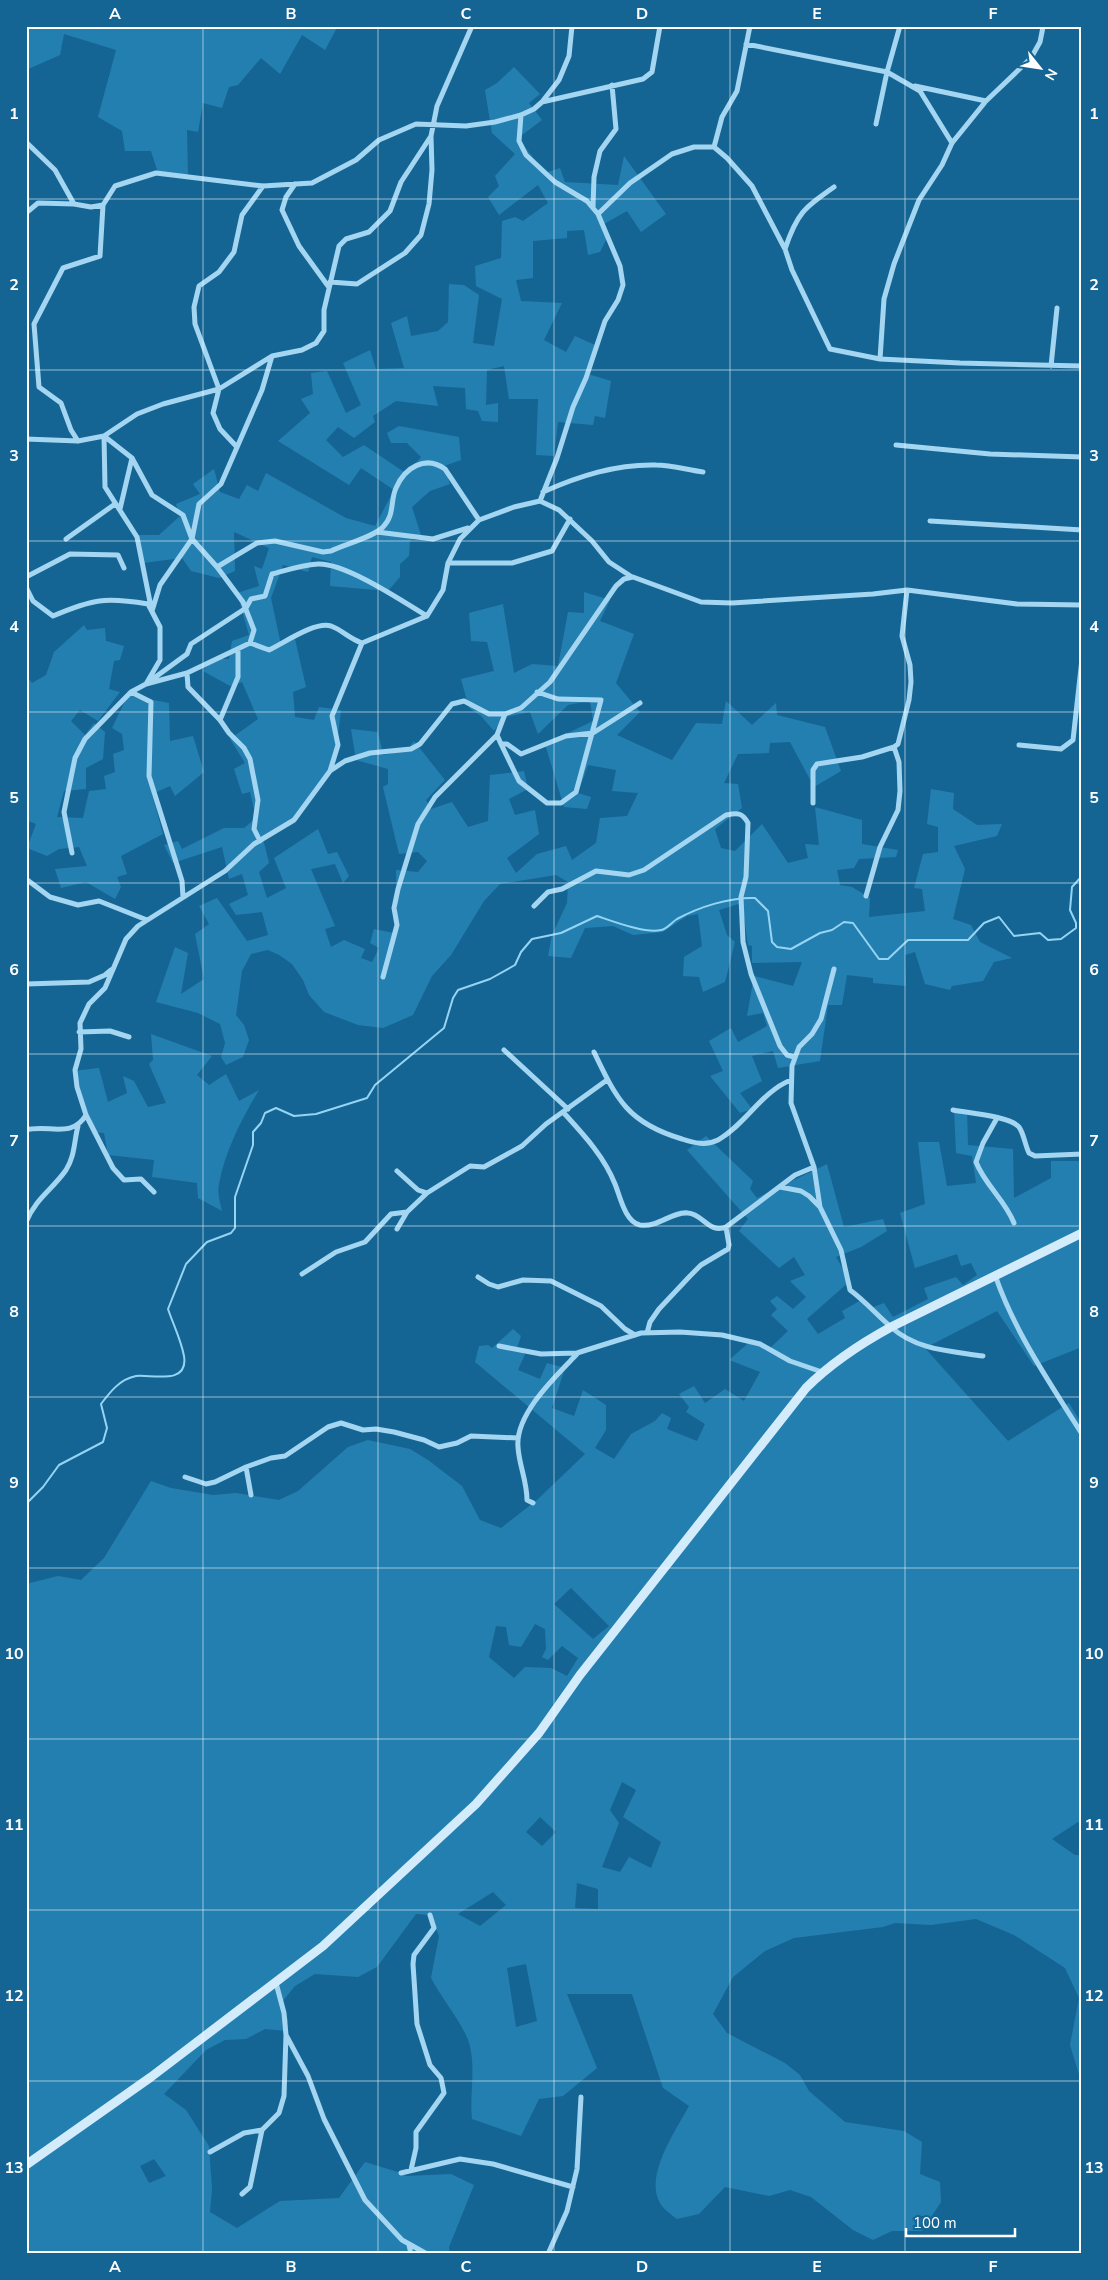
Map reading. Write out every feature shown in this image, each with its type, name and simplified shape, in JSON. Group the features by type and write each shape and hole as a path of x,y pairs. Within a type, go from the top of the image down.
{"main road":[{"path":"26,2165 151,2077 323,1946 476,1804 539,1734 580,1675 806,1388 822,1372 860,1344 891,1327 1082,1233"}],"street":[{"path":"26,439 78,441 104,436 137,414 163,404 219,389 272,356 302,350 316,343 324,331 324,310 329,284 342,242 359,233 369,232 390,211 401,182 430,136 438,106 472,26"},
{"path":"78,441 71,430 61,403 39,387 34,324 62,268 100,256 103,206 115,186 156,172 264,186 312,183 356,160 379,140 416,124 466,126 521,116 542,102 559,80 569,56 572,26"},
{"path":"542,102 643,79 652,72 660,26"},
{"path":"714,147 722,118 737,91 750,26"},
{"path":"876,124 887,72 900,26"},
{"path":"880,359 884,300 894,264 919,200 942,165 952,143 986,101 1031,58 1040,42 1042,26"},
{"path":"746,44 887,72 920,91 952,143"},
{"path":"593,208 594,177 600,151 616,129 612,85"},
{"path":"914,86 986,101"},
{"path":"521,116 519,142 526,155 555,182 587,201 598,214 620,266 623,284 618,300 605,321 586,378 573,407 558,458 542,492 540,501"},
{"path":"329,284 357,284 404,253 421,235 429,204 431,178 430,136"},
{"path":"26,142 55,170 74,204"},
{"path":"598,214 630,183 672,154 694,147 714,147 727,158 752,186 785,249 792,270 830,349 880,359 1082,366"},
{"path":"295,184 286,196 282,210 299,246 329,284"},
{"path":"236,446 220,429 213,413 219,389 195,324 194,307 199,286 219,272 234,252 242,215 264,186"},
{"path":"785,249 794,224 807,206 834,187"},
{"path":"26,212 38,203 74,204 91,207 103,206"},
{"path":"1051,366 1057,308"},
{"path":"152,611 160,585 192,539 199,504 221,484 236,446 250,419 272,356"},
{"path":"104,436 132,458 152,495 184,515 192,539 217,567 246,608 254,630 250,643 187,673 146,684"},
{"path":"104,436 105,488 138,537 152,611"},
{"path":"896,445 990,454 1082,457"},
{"path":"120,509 132,458"},
{"path":"217,567 234,554 257,543 275,541 323,552 331,551 377,532 389,519 394,507 396,488 404,476 413,467 424,462 439,464 445,469 479,520"},
{"path":"542,492 576,477 616,468 657,465 703,472"},
{"path":"250,643 269,650 303,632 322,625 331,626 350,639 362,642 427,616 443,590 448,563 460,539 471,527 479,520 514,507 540,501 559,510 570,519 609,562 633,577 702,602 732,603 907,590 1017,604 1082,605"},
{"path":"66,539 115,504"},
{"path":"448,563 512,563 552,552 570,519"},
{"path":"930,521 1082,530"},
{"path":"377,532 433,539 471,527"},
{"path":"26,577 70,554 118,555 124,568"},
{"path":"72,852 64,812 75,758 85,739 131,692 146,684 188,654 190,644 246,608 251,599 266,596 272,574 320,564 357,575 427,616"},
{"path":"330,771 344,762 370,753 412,749 420,744 452,704 458,701 464,701 489,714 505,714 521,708 550,682 616,586 624,580 633,577"},
{"path":"26,587 33,601 53,616 84,603 116,599 148,604 160,627 160,660 146,684"},
{"path":"813,803 813,770 817,764 862,757 894,748 898,744 910,700 910,665 902,636 907,590"},
{"path":"154,1192 140,1179 124,1180 117,1174 86,1115 77,1087 75,1070 81,1049 79,1032 84,1012 89,1004 102,992 126,938 131,931 225,871 260,841 294,820 330,771 338,745 332,716 362,642"},
{"path":"220,720 238,677 238,649"},
{"path":"1019,746 1061,749 1073,740 1080,691 1082,659"},
{"path":"187,673 188,686 244,748 250,760 258,800 254,830 260,841"},
{"path":"131,692 151,702 149,776 182,881 183,897"},
{"path":"497,735 520,781 547,804 561,803 576,792 601,700 558,699 537,692"},
{"path":"501,744 507,744 521,754 566,736 593,733 640,703"},
{"path":"383,977 397,925 394,908 398,889 418,824 435,797 497,735 505,714"},
{"path":"866,896 880,847 898,810 900,791 899,762 894,748"},
{"path":"534,906 548,892 562,889 596,871 629,875 644,870 726,814 737,813 744,816 748,823 746,877 741,897 743,942 751,974 780,1046 787,1055 794,1057"},
{"path":"26,879 50,897 78,905 100,901 147,920"},
{"path":"834,969 821,1019 794,1057 791,1103 814,1168 820,1207 841,1250 850,1290 906,1338 927,1347 983,1356"},
{"path":"26,984 89,982 112,970"},
{"path":"79,1032 110,1031 129,1037"},
{"path":"504,1050 565,1110 589,1141 606,1165 630,1219 639,1225 650,1225 688,1213 695,1215 719,1230 726,1227 795,1176 814,1168"},
{"path":"594,1052 607,1080 631,1115 646,1126 693,1143 708,1144 719,1139 761,1102 771,1090 791,1080"},
{"path":"398,1229 407,1212 427,1193 470,1166 484,1167 503,1158 522,1146 565,1110 607,1080"},
{"path":"953,1110 997,1118 1016,1124 1020,1129 1029,1153 1035,1156 1082,1154"},
{"path":"26,1222 32,1208 66,1170 74,1155 74,1138 78,1126 86,1115"},
{"path":"997,1118 983,1142 976,1162 981,1173 1009,1210 1014,1223"},
{"path":"26,1130 32,1128 62,1131 78,1126"},
{"path":"397,1171 418,1190 427,1193"},
{"path":"780,1186 801,1191 820,1207"},
{"path":"302,1274 336,1252 365,1242 391,1214 407,1212"},
{"path":"647,1333 650,1322 666,1301 701,1265 728,1249 726,1227"},
{"path":"995,1275 1006,1306 1024,1340 1082,1434"},
{"path":"478,1276 489,1284 498,1287 522,1280 551,1281 601,1306 625,1329 635,1335"},
{"path":"499,1346 541,1354 577,1353 635,1335 680,1332 745,1339 774,1349 800,1365 822,1372"},
{"path":"533,1503 527,1500 526,1481 517,1445 520,1429 527,1413 577,1353"},
{"path":"185,1478 206,1484 215,1482 246,1467 271,1458 285,1456 328,1427 341,1423 363,1430 376,1429 394,1432 424,1440 439,1447 457,1443 471,1436 518,1438"},
{"path":"246,1467 251,1496"},
{"path":"411,2170 416,2148 416,2132 444,2093 441,2078 430,2065 417,2024 414,1955 434,1928 430,1915"},
{"path":"242,2194 250,2186 255,2171 256,2154 262,2130 279,2113 284,2096 286,2035 284,2013 276,1983"},
{"path":"286,2035 308,2076 324,2119 365,2200 376,2214 409,2245 427,2254"},
{"path":"548,2254 567,2211 577,2168 581,2097"},
{"path":"210,2152 244,2133 262,2130"},
{"path":"401,2173 460,2159 493,2164 573,2187"},
{"path":"409,2245 412,2254"}],"shaded area":[{"path":"26,26 338,26 325,50 302,35 280,74 261,58 238,85 229,87 222,108 203,103 198,132 187,130 188,178 159,176 151,151 125,151 122,131 98,117 116,50 64,34 60,55 26,70"},
{"path":"514,67 540,94 529,103 542,120 518,138 545,173 560,168 565,182 618,185 624,156 666,214 641,232 627,211 602,225 608,236 600,252 588,255 584,230 567,231 567,238 533,241 533,278 516,280 521,301 562,303 544,340 566,352 575,336 595,345 588,374 611,381 605,418 595,416 593,425 558,422 554,456 536,455 538,399 509,399 504,366 487,370 486,405 498,403 498,422 482,421 478,411 466,409 465,388 433,386 438,406 396,401 373,416 375,422 354,438 338,427 326,440 343,457 364,445 407,474 421,457 407,443 391,443 387,433 399,426 459,437 461,460 444,466 450,484 430,491 412,507 421,535 410,541 409,556 400,564 400,577 388,591 330,586 331,562 312,557 308,572 283,565 271,598 281,645 295,639 306,687 293,692 295,717 314,720 319,707 341,710 335,760 297,820 263,839 269,863 259,872 267,898 286,888 274,858 318,829 328,854 337,852 349,876 343,883 335,864 311,869 335,926 325,929 331,947 344,940 365,949 361,958 372,962 379,948 370,943 374,929 394,933 397,913 396,870 418,872 427,861 418,852 399,854 383,787 388,784 388,769 356,760 351,729 378,732 383,755 407,750 414,741 445,780 426,800 431,809 452,802 468,827 488,821 490,775 524,771 528,789 509,799 515,815 535,810 539,834 507,858 516,873 537,854 566,846 572,860 596,843 600,818 627,816 638,793 612,791 616,770 588,765 578,793 591,797 587,809 564,807 545,744 593,721 590,701 568,705 538,734 530,712 505,717 494,731 481,716 469,708 461,679 494,671 487,642 471,641 469,613 503,604 514,673 532,664 558,666 568,612 584,613 584,592 610,600 600,621 634,634 616,683 640,712 617,735 672,760 696,723 722,724 726,701 752,725 776,703 777,715 825,727 841,771 814,787 790,742 770,743 769,753 738,754 724,783 738,784 742,808 715,829 721,848 735,851 762,824 788,863 808,858 805,844 819,845 815,807 862,820 862,844 898,850 896,857 859,859 854,868 837,870 840,885 852,887 870,898 869,917 925,911 922,889 914,888 923,854 938,852 938,827 927,824 931,789 954,793 953,809 977,825 1002,824 997,836 954,846 965,869 953,919 971,925 980,942 1012,958 994,962 983,981 952,986 950,990 925,984 915,952 905,955 906,986 873,983 873,978 847,975 842,1005 828,1005 820,1061 778,1068 773,1051 752,1056 762,1081 740,1093 752,1109 740,1113 710,1076 723,1071 709,1041 731,1028 738,1042 767,1026 763,1013 747,1016 754,976 793,986 802,962 752,963 752,946 748,945 742,903 719,910 727,935 735,942 725,982 703,992 699,977 683,976 684,957 702,946 698,914 687,916 663,932 633,935 613,926 585,928 571,958 548,956 552,935 567,903 568,882 556,875 500,884 484,901 451,955 432,976 413,1015 383,1028 358,1025 324,1012 309,995 303,980 292,964 268,950 251,954 242,971 236,1015 244,1025 249,1040 243,1057 226,1065 221,1057 225,1043 220,1024 198,1013 156,1002 175,947 188,953 181,994 204,979 195,934 209,924 199,906 217,898 247,941 268,935 262,912 236,915 229,904 248,895 242,874 229,879 222,847 173,863 164,845 178,841 182,849 224,828 244,828 256,818 250,792 242,794 234,769 245,763 230,739 258,719 242,682 230,686 203,671 210,659 229,659 232,641 249,635 237,593 259,586 254,566 262,569 269,548 234,532 235,571 219,578 191,571 182,558 143,563 138,535 159,535 180,516 176,504 200,494 193,484 214,469 220,492 239,499 247,485 258,491 266,473 346,518 375,526 394,490 361,468 349,485 278,441 310,413 301,399 313,394 311,373 327,371 346,413 361,405 343,363 370,350 376,369 404,368 391,323 407,316 411,336 438,331 448,322 449,284 464,285 479,295 473,343 494,346 502,299 476,286 475,266 501,258 502,221 515,217 523,221 548,203 538,185 499,215 488,197 499,186 495,176 515,154 492,133 485,90 497,83"},
{"path":"84,625 87,630 105,628 106,641 124,646 120,660 114,661 109,689 120,692 98,721 80,710 71,721 85,735 94,723 105,732 103,759 86,768 86,789 64,791 57,817 83,818 89,791 106,789 104,776 115,772 113,754 124,750 122,734 112,728 128,695 169,703 170,741 193,736 204,772 175,796 170,786 152,794 163,834 121,856 127,874 117,877 121,887 115,899 86,882 61,888 55,869 87,866 79,847 59,849 47,856 27,848 36,824 26,820 26,676 32,683 46,675 54,652"},
{"path":"151,1034 212,1056 197,1075 209,1085 226,1074 239,1101 259,1090 240,1123 225,1159 218,1187 222,1211 198,1198 197,1183 152,1177 154,1160 108,1155 104,1133 92,1132 73,1071 99,1068 108,1102 127,1093 123,1076 134,1081 148,1107 166,1103 149,1064 153,1060"},
{"path":"954,1108 967,1110 968,1145 1013,1149 1014,1198 1051,1178 1051,1161 1082,1161 1082,1347 1034,1366 997,1311 925,1348 1008,1441 1069,1403 1082,1424 1082,1824 1078,1822 1052,1839 1075,1855 1082,1855 1082,2084 1070,2045 1079,1998 1065,1968 1014,1935 976,1919 931,1925 895,1923 883,1927 794,1938 765,1951 733,1977 713,2014 727,2033 785,2063 800,2075 809,2091 845,2122 904,2131 922,2142 920,2174 940,2182 941,2202 922,2231 892,2231 873,2240 853,2230 811,2197 790,2190 769,2196 725,2187 699,2214 677,2219 665,2210 660,2203 656,2192 656,2180 664,2153 689,2106 663,2088 632,1994 567,1994 597,2068 563,2096 539,2099 521,2136 472,2119 472,2055 470,2045 462,2028 431,1978 439,1936 430,1915 416,1914 377,1967 358,1977 315,1974 295,1986 282,2002 288,2020 287,2031 265,2029 246,2039 225,2040 206,2050 164,2094 186,2110 209,2146 212,2189 210,2212 237,2228 280,2201 339,2198 365,2162 406,2176 451,2174 474,2185 449,2247 450,2254 26,2254 26,1584 58,1576 81,1580 104,1558 151,1481 171,1488 213,1495 236,1493 279,1500 298,1491 348,1447 368,1440 410,1449 428,1460 462,1486 480,1520 501,1528 537,1500 585,1454 475,1362 479,1346 488,1345 492,1348 513,1329 521,1336 517,1348 525,1354 518,1370 540,1379 547,1363 565,1368 552,1408 574,1416 583,1390 606,1405 606,1430 595,1448 614,1459 631,1434 655,1421 662,1413 671,1418 667,1429 697,1441 705,1424 686,1412 689,1407 679,1394 694,1386 705,1403 725,1389 744,1401 760,1372 729,1360 753,1339 769,1349 788,1331 771,1315 777,1309 770,1301 777,1296 793,1309 806,1297 790,1281 805,1275 794,1257 779,1268 739,1231 748,1219 687,1150 706,1136 753,1181 750,1189 757,1198 827,1164 844,1227 883,1219 887,1231 861,1247 836,1257 850,1281 807,1319 818,1334 845,1318 842,1311 863,1299 868,1309 884,1303 893,1317 928,1299 924,1288 956,1277 963,1285 977,1275 971,1263 961,1266 957,1254 915,1268 900,1213 925,1204 918,1142 939,1142 947,1186 976,1183 972,1156 956,1153","holes":["571,1588 609,1626 593,1639 554,1604","535,1624 545,1629 546,1649 542,1657 548,1660 562,1646 578,1658 567,1676 551,1668 525,1667 514,1678 489,1657 496,1626 506,1627 509,1645 521,1647","622,1782 636,1790 623,1817 661,1842 651,1868 629,1857 620,1872 602,1867 619,1823 610,1810","540,1817 556,1832 542,1846 526,1832","577,1883 598,1889 598,1909 575,1908","493,1892 506,1905 480,1926 458,1914","526,1964 537,2021 516,2027 507,1968","154,2159 166,2176 149,2183 140,2166"]}],"waterway":[{"path":"26,1504 43,1487 59,1465 103,1442 107,1428 101,1404 116,1387 125,1380 136,1376 167,1376 175,1375 181,1371 184,1365 184,1356 168,1309 186,1264 207,1242 231,1233 235,1228 235,1197 253,1145 253,1132 261,1123 265,1113 276,1108 294,1116 316,1114 367,1098 375,1085 444,1028 453,998 458,990 490,979 515,965 521,952 532,939 561,933 597,916 638,929 661,930 677,919 705,907 735,899 755,898 768,911 772,942 777,947 791,949 820,933 832,930 844,922 853,923 879,959 888,959 908,940 968,940 984,923 999,917 1014,936 1040,933 1048,940 1061,939 1076,928 1076,923 1070,910 1072,887 1082,876"},
{"path":"264,2254 269,2252 272,2254"}]}
